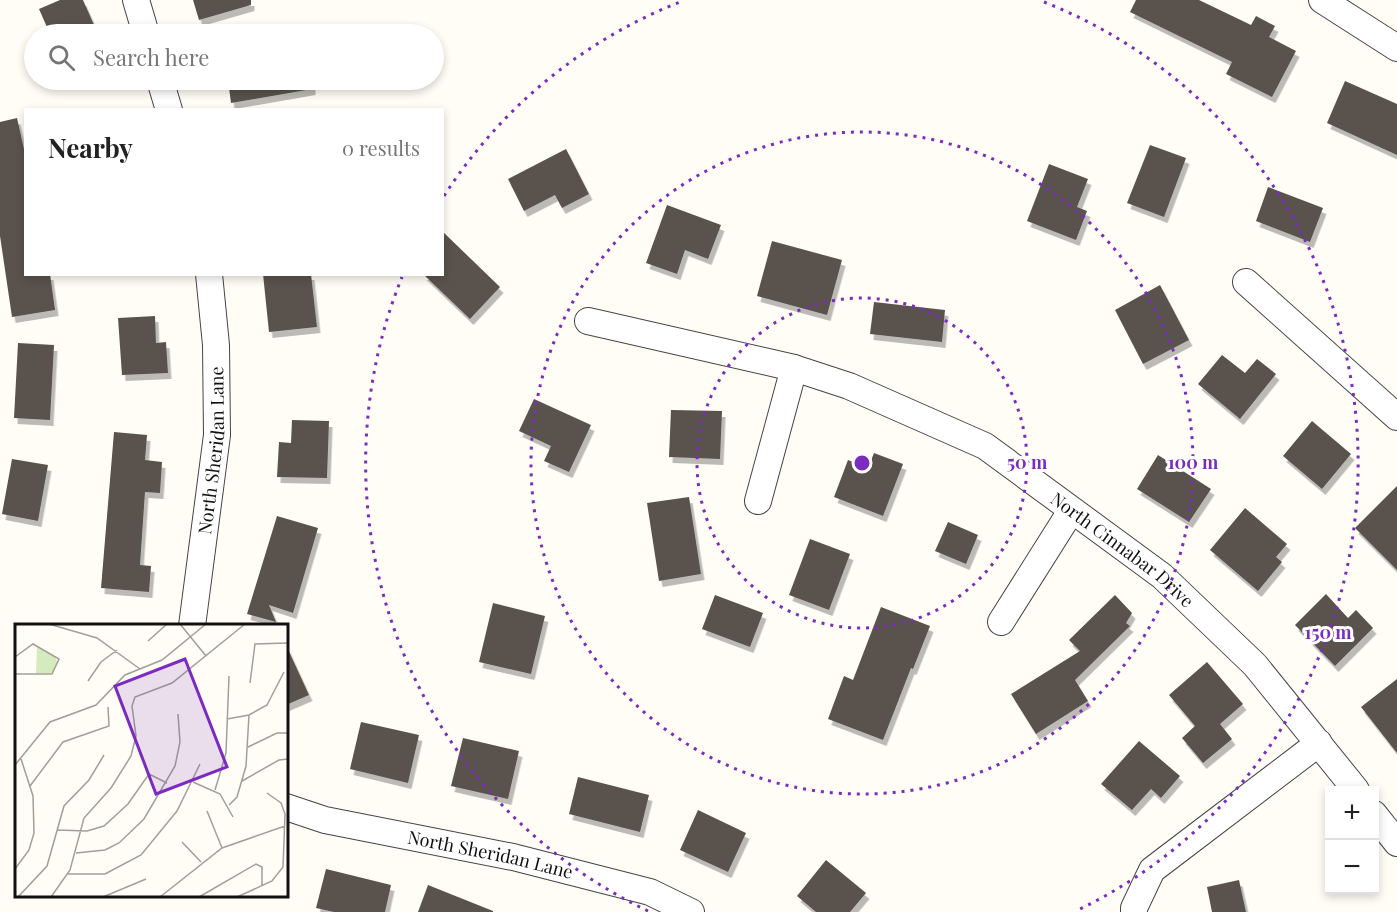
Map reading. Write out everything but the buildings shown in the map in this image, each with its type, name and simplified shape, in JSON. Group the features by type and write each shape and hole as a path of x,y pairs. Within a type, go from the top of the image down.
{"street":[{"path":"135,0 143,24"},
{"path":"1322,0 1397,48"},
{"path":"163,90 168,108"},
{"name":"North Sheridan Lane","path":"192,624 217,435 216,345 209,276"},
{"path":"1246,282 1320,351 1397,417"},
{"name":"North Cinnabar Drive","path":"588,321 794,368 849,386 985,446 1162,576 1255,665 1353,786"},
{"path":"758,501 794,368"},
{"path":"1001,622 1071,511"},
{"path":"1134,910 1152,870 1319,743"},
{"name":"North Sheridan Lane","path":"288,808 325,820 513,857 650,892 692,912"},
{"path":"1379,820 1397,843"}]}
